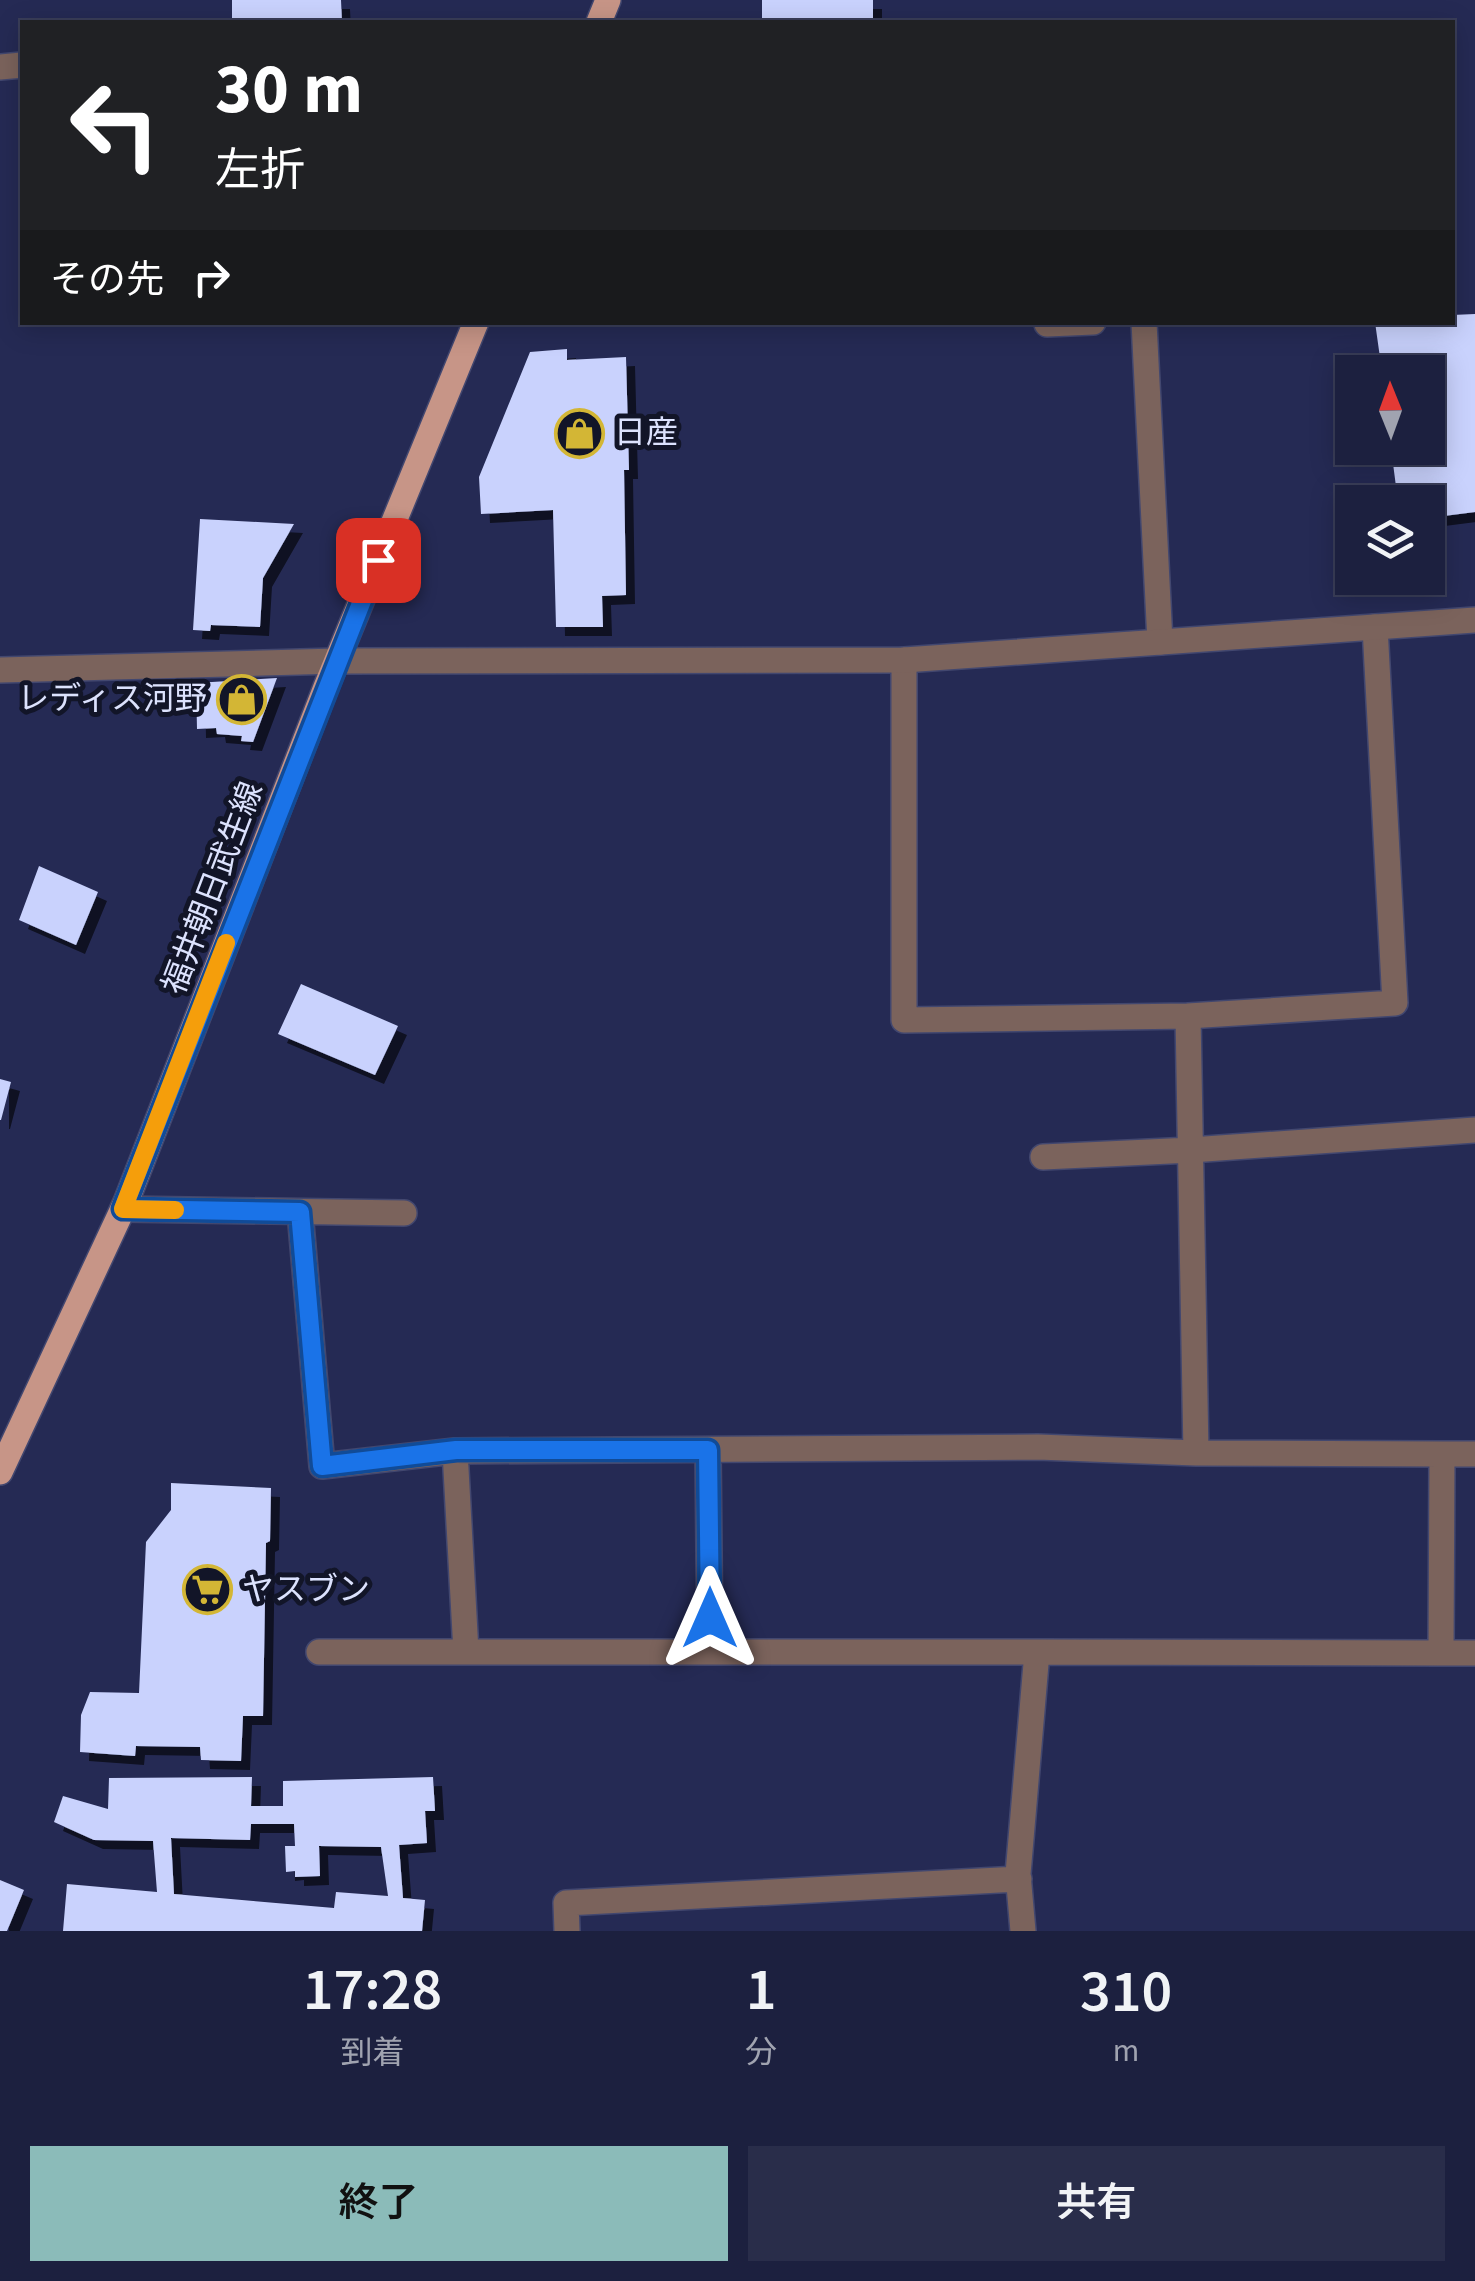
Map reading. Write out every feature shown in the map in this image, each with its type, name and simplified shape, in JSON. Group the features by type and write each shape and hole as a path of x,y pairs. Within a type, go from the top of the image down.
{"main road":[{"name":"福井朝日武生線","path":"3,1456 123,1209 337,661 475,325"}],"street":[{"path":"1144,325 1160,642"},
{"path":"0,670 337,661 904,660 1475,620"},
{"path":"904,660 904,1020 1188,1016 1395,1003 1375,627"},
{"path":"1188,1016 1196,1453"},
{"path":"1043,1157 1475,1130"},
{"path":"123,1209 404,1213"},
{"path":"300,1212 322,1466 456,1450 1038,1447 1196,1453 1475,1454"},
{"path":"456,1450 466,1652"},
{"path":"708,1450 710,1652"},
{"path":"1441,1653 1442,1454"},
{"path":"319,1652 1475,1653"},
{"path":"1023,1931 1018,1879 1037,1652"},
{"path":"567,1931 566,1903 1018,1879"}],"building":[{"path":"232,0 341,0 342,20 232,20"},
{"path":"762,0 873,0 873,20 762,20"},
{"path":"1475,314 1475,512 1445,516 1445,485 1396,485 1393,465 1445,465 1445,355 1380,355 1375,325 1455,325 1455,315"},
{"path":"567,349 567,360 626,357 626,595 602,596 603,627 556,627 553,510 481,514 479,477 530,352"},
{"path":"200,519 294,524 263,578 260,627 211,625 210,631 193,630"},
{"path":"277,678 253,742 241,741 242,736 217,734 216,728 197,729 196,683"},
{"path":"39,866 98,892 76,945 19,920"},
{"path":"301,984 398,1026 375,1075 278,1034"},
{"path":"0,1079 11,1082 1,1120 0,1120"},
{"path":"171,1483 271,1488 270,1541 266,1543 263,1716 243,1716 241,1761 201,1760 200,1747 136,1746 135,1756 80,1752 81,1715 90,1692 139,1693 146,1542 171,1510"},
{"path":"252,1777 251,1806 283,1806 283,1781 433,1777 435,1811 425,1811 427,1843 399,1845 403,1898 425,1900 422,1931 63,1931 67,1884 157,1892 153,1841 94,1840 54,1822 63,1796 108,1809 109,1778","holes":["251,1824 294,1824 295,1846 285,1846 286,1872 295,1871 295,1877 320,1876 319,1846 381,1847 388,1896 336,1892 334,1908 174,1894 171,1838 250,1840"]},
{"path":"0,1880 24,1890 7,1931 0,1931"}],"slow traffic":[{"path":"175,1210 123,1209 226,943"}],"place":[{"name":"日産","path":"579,433"},
{"name":"レディス河野","path":"242,699"},
{"name":"ヤスブン","path":"207,1590"}],"route":[{"path":"378,560 123,1209 300,1212 322,1466 456,1450 708,1450 710,1618"}]}
